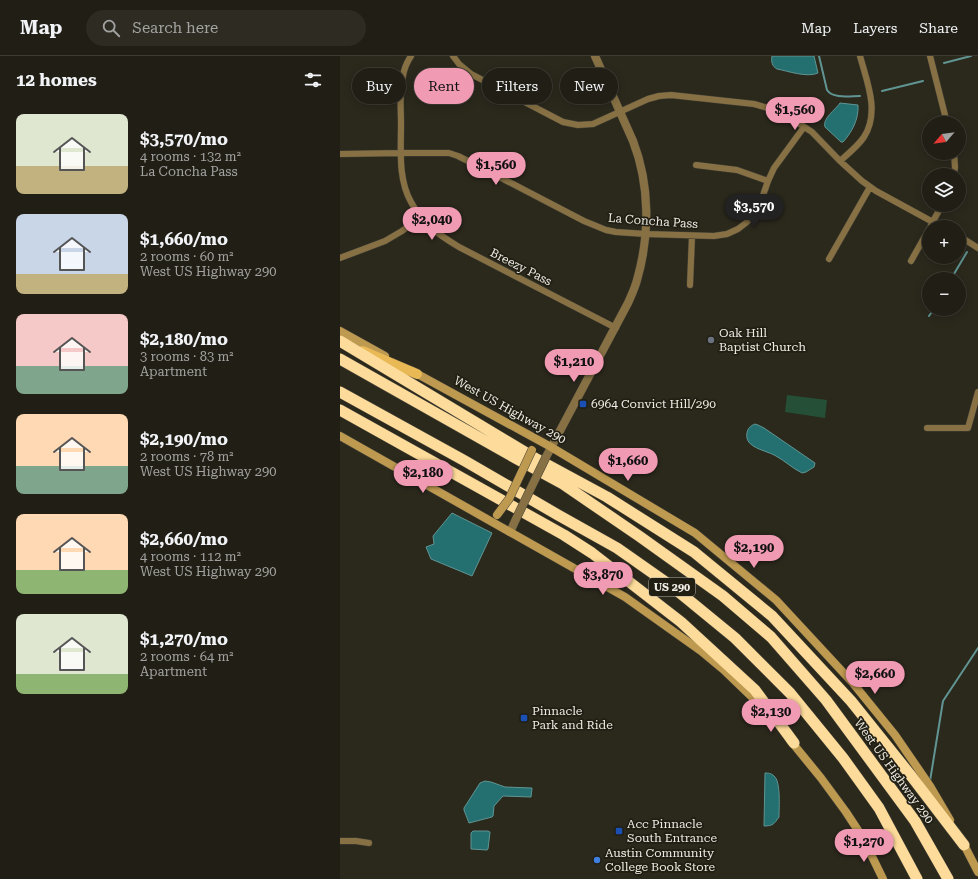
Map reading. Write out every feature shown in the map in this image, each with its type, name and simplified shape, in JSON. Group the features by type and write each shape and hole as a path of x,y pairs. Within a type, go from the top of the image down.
{"highway":[{"path":"340,341 606,497 694,552 772,616 851,701 964,845"},
{"name":"West US Highway 290","path":"340,359 563,484 723,596 771,637 826,700 915,821 948,879"},
{"name":"US 290","path":"340,392 465,461 617,548 674,588 735,638 790,693 843,758 879,808 917,879"},
{"path":"340,410 564,535 592,553 682,622 755,690 794,743"},
{"path":"455,424 533,454"}],"main road":[{"name":"West US Highway 290","path":"340,331 551,447 695,533 776,600 852,682 895,736 930,786 953,824 978,872"},
{"path":"340,341 417,374"},
{"path":"483,517 497,515 509,499 533,454 532,445 525,433"},
{"path":"340,436 625,597 701,651 725,671 753,698 794,743 846,812 863,838 883,879"}],"street":[{"name":"Breezy Pass","path":"410,56 403,76 400,99 402,175 411,202 421,217 442,237 459,247 616,328"},
{"path":"452,56 459,64 472,74 563,122 578,125 593,124 653,97 663,95 746,102 775,110 792,118 816,136 840,162 870,187 922,220"},
{"path":"510,532 551,447 616,328 628,303 637,282 644,249 646,234 646,207 642,168 633,141 595,56"},
{"path":"840,162 861,141 870,121 872,104 860,56"},
{"path":"930,56 945,116"},
{"name":"La Concha Pass","path":"340,154 449,153 484,169 584,221 606,230 646,234 720,236 732,232 742,226 758,209 768,181 777,163 804,127"},
{"path":"696,165 737,170 768,181"},
{"path":"829,258 870,187"},
{"path":"340,258 385,241 421,217"},
{"path":"690,285 692,236"},
{"path":"966,240 978,248"},
{"path":"911,261 922,242"},
{"path":"927,428 968,428 978,392"},
{"path":"340,841 369,843"}],"green space":[{"path":"787,395 827,400 825,418 785,412"}],"water":[{"path":"772,56 814,56 818,73 808,75 777,69 772,64"},
{"path":"840,103 858,105 854,125 843,142 841,142 825,127 825,121"},
{"path":"755,424 764,428 815,463 814,467 802,473 776,456 752,445 747,438 747,433 750,427"},
{"path":"452,513 492,533 472,576 431,559 426,547 434,544 433,536"},
{"path":"765,773 772,774 774,776 778,783 779,789 779,817 769,826 764,826"},
{"path":"485,781 505,787 532,788 531,797 503,796 494,806 492,817 469,823 464,808 480,783"},
{"path":"473,831 490,832 487,850 471,849 471,833"}],"waterway":[{"path":"819,56 827,90 830,93 837,96 860,96"},
{"path":"944,63 971,56"},
{"path":"882,91 923,81"},
{"path":"955,272 967,252"},
{"path":"930,781 943,701 978,648"}],"place":[{"name":"Oak Hill Baptist Church","path":"711,340"},
{"name":"6964 Convict Hill/290","path":"583,404"},
{"name":"Pinnacle Park and Ride","path":"524,718"},
{"name":"Acc Pinnacle South Entrance","path":"619,831"},
{"name":"Austin Community College Book Store","path":"597,860"}]}
